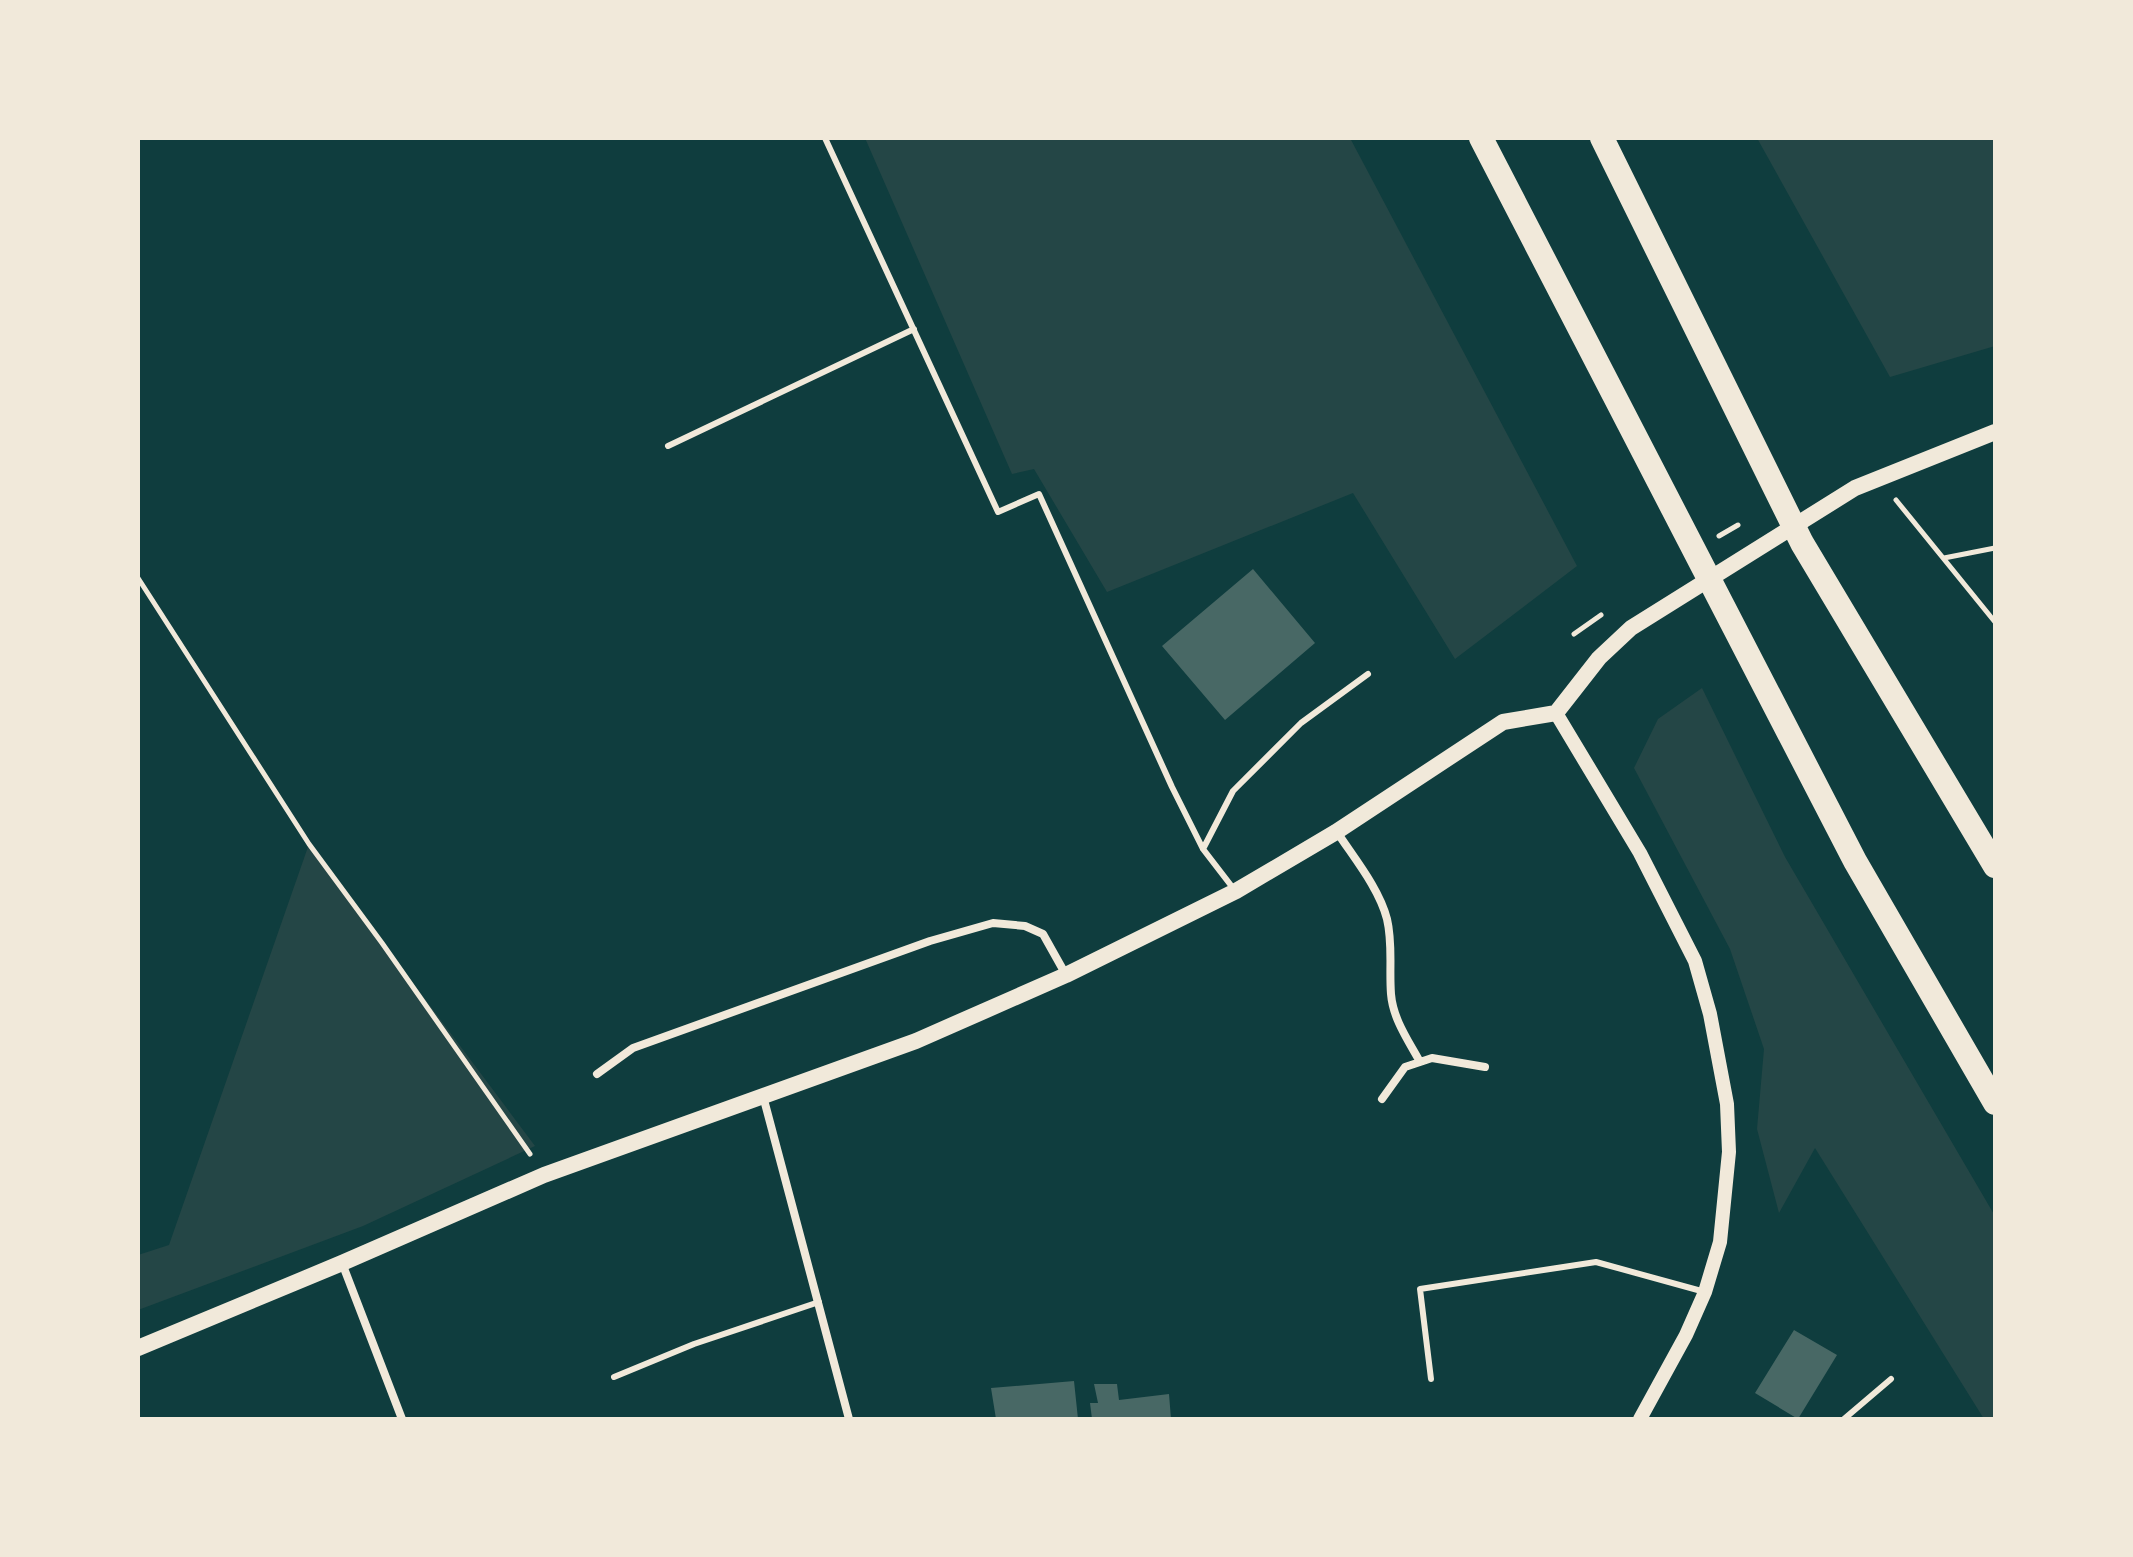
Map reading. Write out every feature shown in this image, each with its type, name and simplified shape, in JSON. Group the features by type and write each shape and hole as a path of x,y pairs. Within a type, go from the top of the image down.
{"highway":[{"path":"1481,138 1855,861 1995,1103"},
{"path":"1602,138 1802,543 1995,866"}],"main road":[{"path":"138,1348 544,1175 916,1041 1066,975 1236,891 1336,832 1503,722 1556,713 1599,658 1631,628 1855,488 1995,432"}],"street":[{"path":"1556,713 1640,853 1695,961 1710,1014 1727,1104 1729,1152 1720,1242 1705,1292 1686,1335 1640,1419"},
{"path":"1336,832 1372,886 1387,916 1392,956 1391,994 1397,1022 1420,1062"},
{"path":"597,1074 633,1048 930,941 993,923 1025,926 1043,934 1066,975"},
{"path":"1382,1099 1405,1067 1432,1058 1485,1067"},
{"path":"763,1096 849,1419"},
{"path":"342,1263 402,1419"}],"lane":[{"path":"825,138 998,512 1039,494 1172,787 1203,849 1236,891"},
{"path":"668,446 914,329"},
{"path":"1203,849 1233,791 1301,723 1368,674"},
{"path":"1431,1379 1420,1289 1596,1262 1705,1292"},
{"path":"614,1377 694,1344 819,1302"},
{"path":"1844,1419 1891,1379"}],"path":[{"path":"1896,500 1995,622"},
{"path":"1944,558 1995,548"},
{"path":"138,578 309,844 544,1175"}],"shaded area":[{"path":"865,138 1350,138 1577,566 1455,659 1353,493 1107,592 1034,469 1012,474"},
{"path":"1757,138 1995,138 1995,346 1890,377"},
{"path":"1702,688 1785,857 1995,1216 1995,1419 1984,1419 1815,1148 1779,1213 1757,1129 1764,1049 1730,949 1634,768 1658,719"},
{"path":"309,844 535,1146 363,1226 138,1310 138,1255 169,1245"}],"building":[{"path":"1253,569 1315,643 1225,720 1162,646"},
{"path":"1794,1330 1837,1355 1798,1419 1755,1393"},
{"path":"1074,1381 1078,1419 996,1419 991,1388"},
{"path":"1094,1384 1117,1384 1119,1400 1169,1394 1171,1419 1092,1419 1090,1403 1098,1403"}]}
